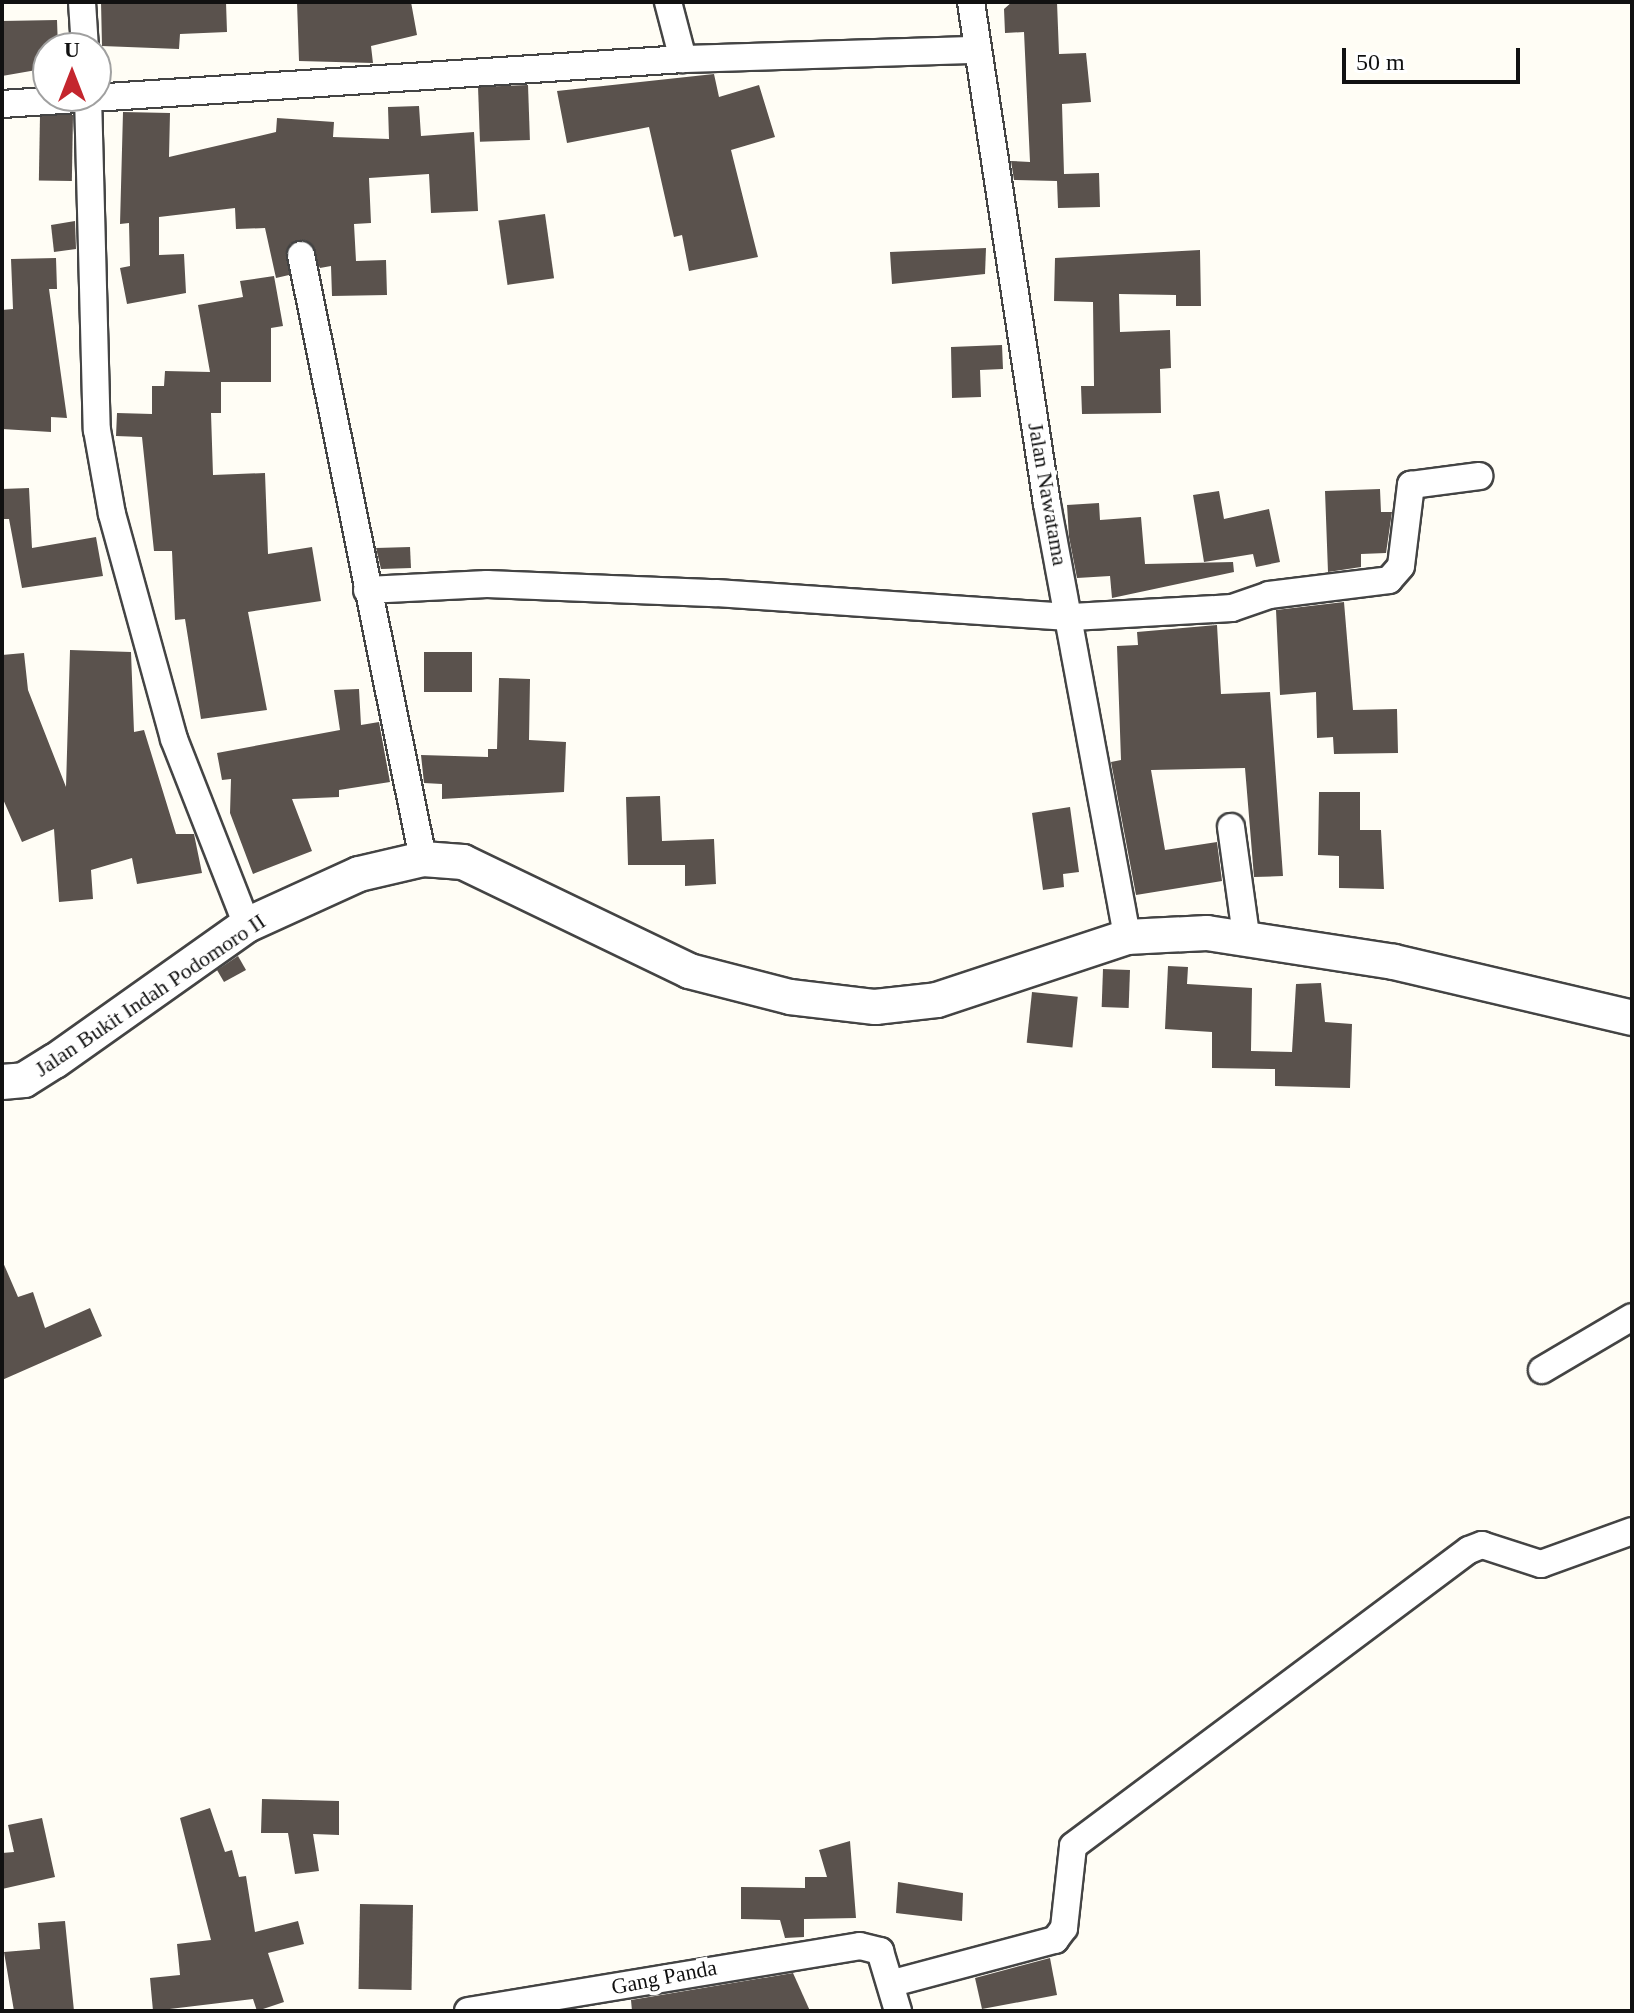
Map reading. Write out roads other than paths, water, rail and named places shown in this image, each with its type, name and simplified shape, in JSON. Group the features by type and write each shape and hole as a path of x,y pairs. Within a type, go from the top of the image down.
{"street":[{"path":"82,2 84,32"},
{"path":"668,2 683,59"},
{"name":"Jalan Nawatama","path":"971,2 973,50 1127,937"},
{"path":"112,97 683,59 973,50"},
{"path":"2,104 32,102"},
{"path":"88,112 97,430 112,514 174,739 247,925"},
{"path":"301,255 423,859"},
{"path":"367,590 487,584 685,592 1072,617 1232,608 1269,595 1389,580 1401,566 1404,494 1411,485 1479,476"},
{"path":"1231,827 1247,942"},
{"name":"Jalan Bukit Indah Podomoro II","path":"2,1082 24,1080 55,1061 247,925 359,874 423,859 463,862 689,971 832,1002 937,1000 1127,937 1207,933 1247,942 1394,962 1632,1018"},
{"path":"1542,1370 1632,1317"},
{"path":"898,2011 893,1983 1055,1940 1064,1928 1073,1846 1469,1550 1482,1545 1541,1564 1632,1531"},
{"name":"Gang Panda","path":"468,2011 860,1946 880,1951 893,1983"}]}
